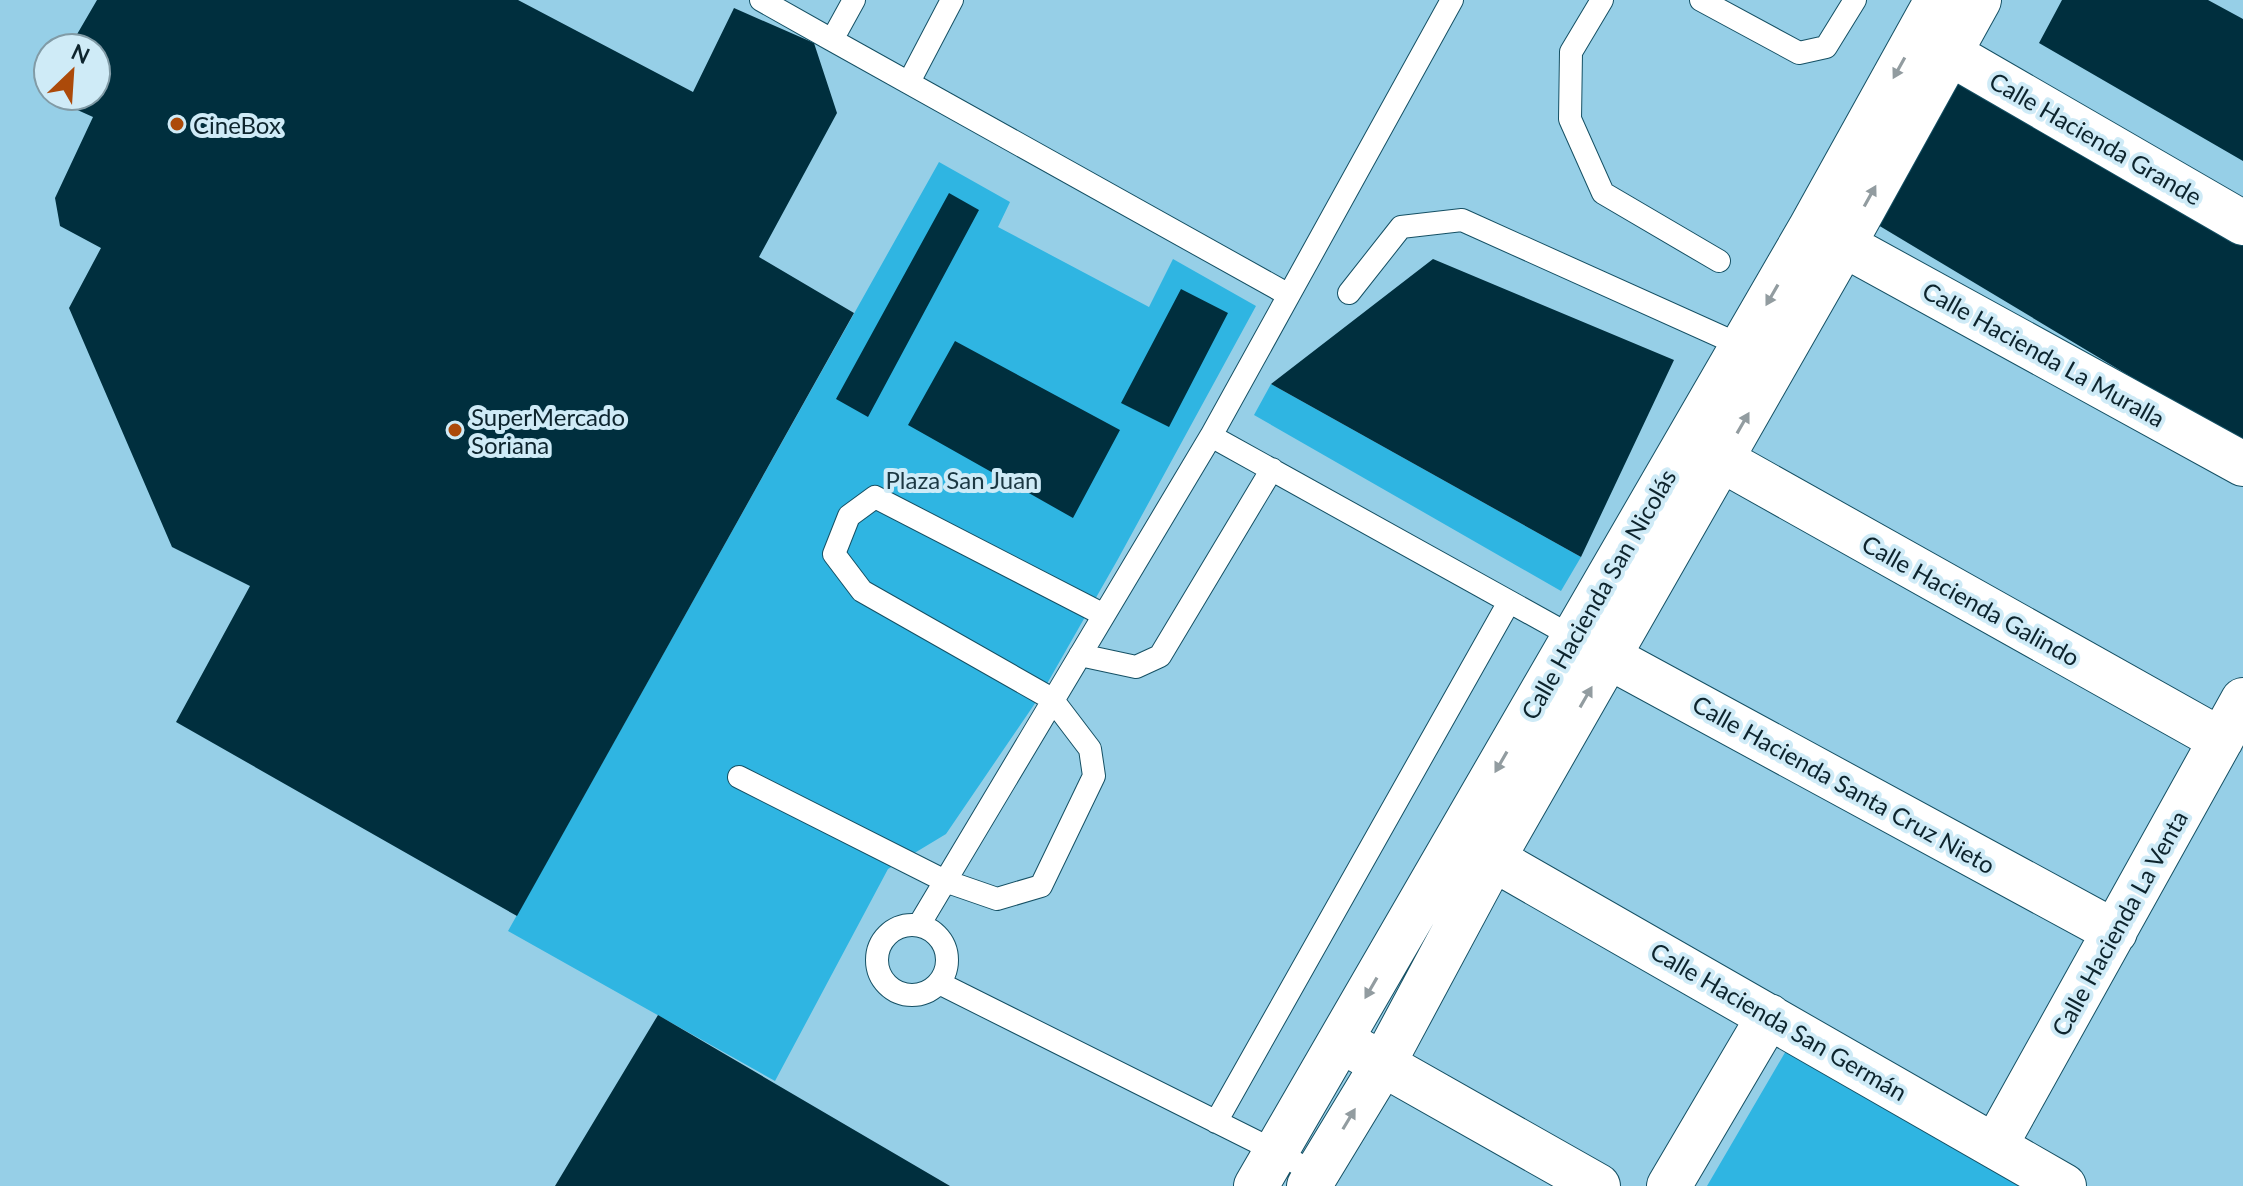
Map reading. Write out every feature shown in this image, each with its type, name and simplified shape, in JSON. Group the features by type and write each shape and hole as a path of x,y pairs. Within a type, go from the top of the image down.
{"street":[{"name":"Calle Hacienda San Nicolás","path":"1591,647 1722,460 1937,0"},
{"name":"Calle Hacienda San Nicolás","path":"1265,1169 1341,1040 1475,848 1591,647 1742,346 1828,236 1949,53 1979,0"},
{"name":"Calle Hacienda Grande","path":"1949,53 2243,223"},
{"name":"Calle Hacienda La Muralla","path":"1828,236 2243,464"},
{"name":"Calle Hacienda Galindo","path":"1722,460 2221,740"},
{"name":"Calle Hacienda Santa Cruz Nieto","path":"1591,647 2115,932"},
{"name":"Calle Hacienda La Venta","path":"1995,1146 2243,700"},
{"name":"Calle Hacienda San Nicolás","path":"1312,1180 1383,1064 1475,848"},
{"name":"Calle Hacienda San Germán","path":"1475,848 2064,1186"},
{"path":"1669,1186 1769,1016"},
{"path":"1341,1040 1598,1186"}],"lane":[{"path":"761,0 1289,295"},
{"path":"832,40 854,0"},
{"path":"909,82 952,0"},
{"path":"919,925 1211,436 1452,0"},
{"path":"1602,0 1571,52 1570,119 1603,193 1719,261"},
{"path":"1701,0 1799,53 1826,47 1855,0"},
{"path":"1349,293 1401,227 1462,220 1742,346"},
{"path":"1211,436 1591,647"},
{"path":"1080,655 1136,667 1160,656 1272,469"},
{"path":"739,777 945,881 997,899 1041,886 1094,776 1090,749 1052,699 862,591 834,554 849,516 875,497 1104,615"},
{"path":"1216,1122 1509,602"},
{"path":"919,925 940,937 948,961 939,983 919,994 897,991 888,985 877,965 877,954 888,934 897,927 919,925"},
{"path":"939,983 1216,1122 1265,1169 1312,1180"}],"green space":[{"name":"Plaza San Juan","path":"939,162 1010,202 998,227 1149,307 1173,259 1256,306 1040,696 946,834 888,869 775,1081 508,931"},
{"path":"1271,384 1581,557 1561,591 1254,415"},
{"path":"1790,1044 2034,1186 1707,1186"}],"building":[{"name":"SuperMercado Soriana","path":"97,0 518,0 693,92 734,8 814,43 837,113 759,257 854,313 517,916 176,722 250,586 172,547 69,308 101,248 60,226 55,198 93,117 82,112 112,112 112,32 78,32"},
{"path":"2062,0 2208,0 2243,19 2243,161 2039,43"},
{"path":"1952,80 2243,242 2243,444 1878,225"},
{"path":"949,193 979,210 868,417 836,399"},
{"path":"1433,259 1674,360 1581,557 1271,384"},
{"path":"1181,289 1228,313 1169,427 1121,403"},
{"path":"955,341 1120,430 1073,518 908,425"},
{"path":"658,1015 950,1186 555,1186"}],"place":[{"name":"CineBox","path":"177,124"},
{"name":"SuperMercado Soriana","path":"455,430"}]}
